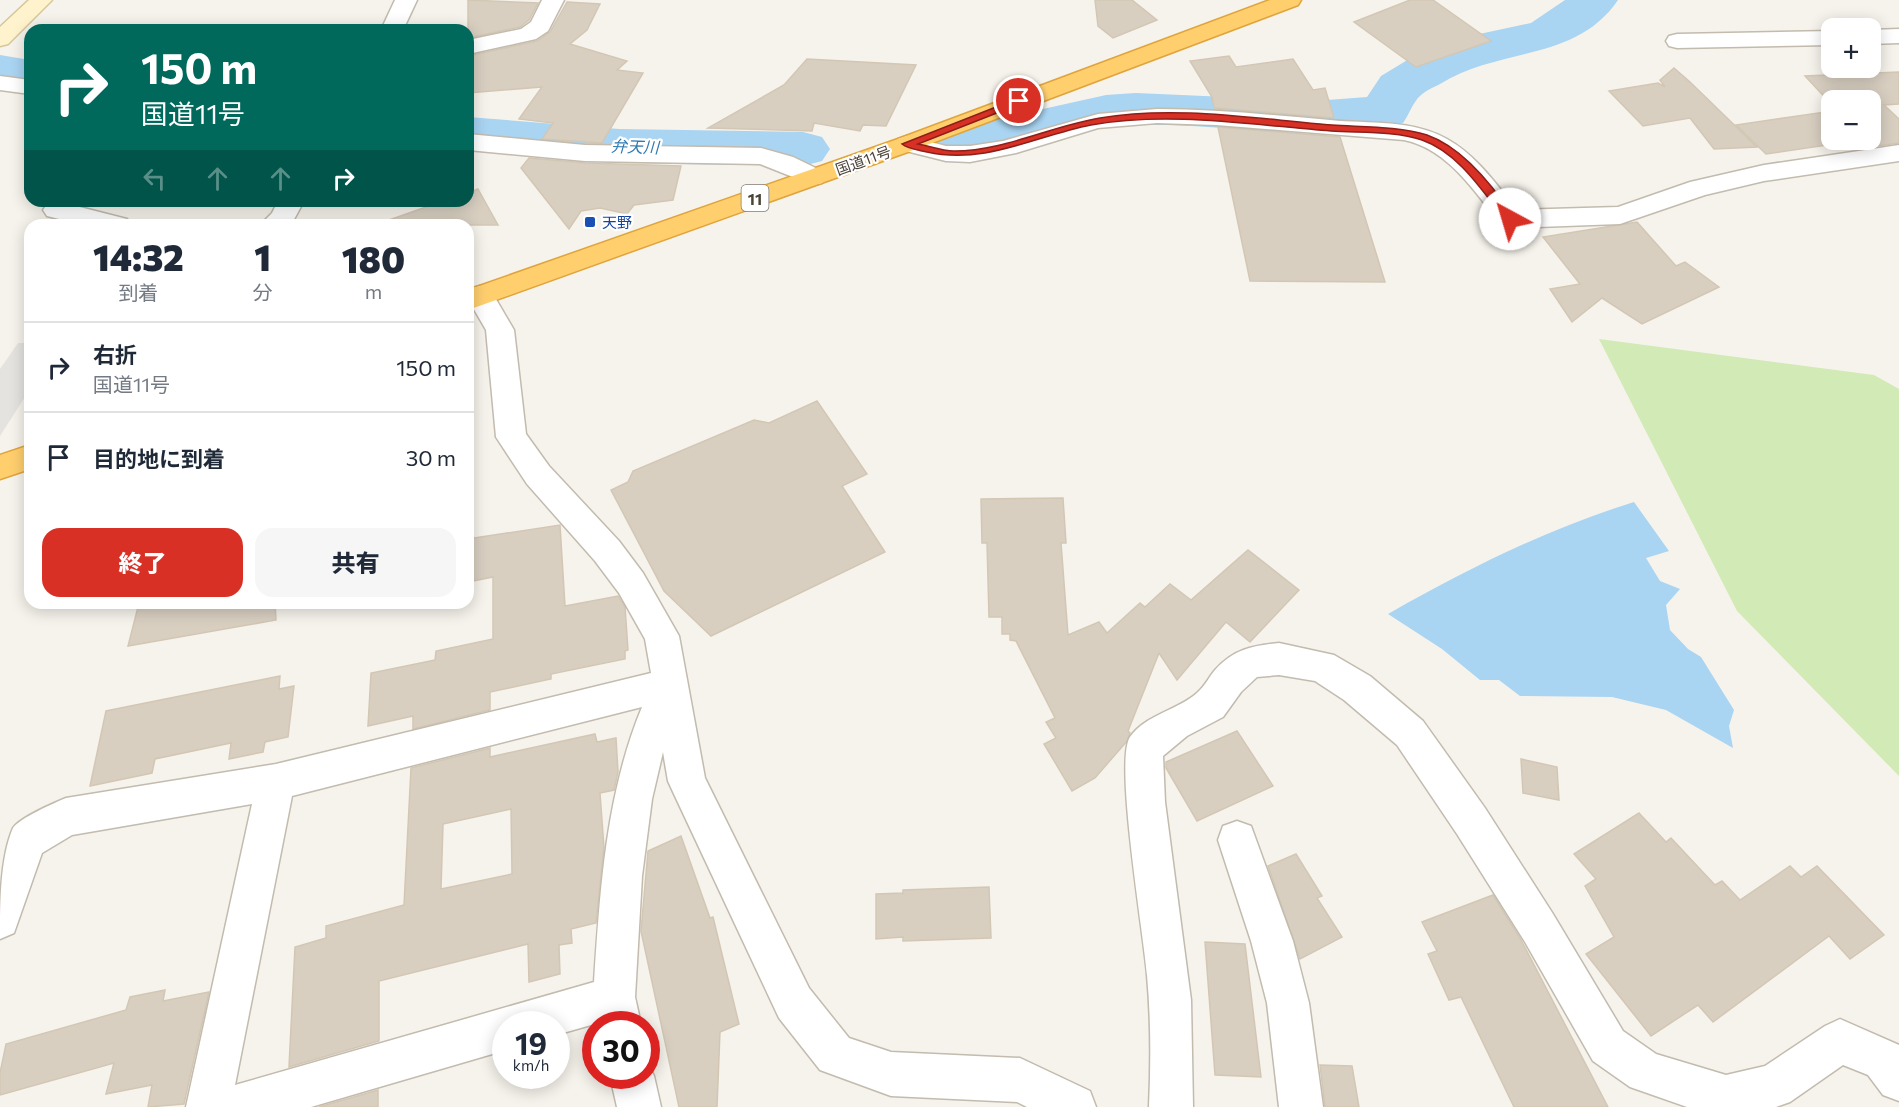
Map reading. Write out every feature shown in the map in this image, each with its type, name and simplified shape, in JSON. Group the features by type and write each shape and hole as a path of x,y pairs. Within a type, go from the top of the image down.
{"highway":[{"name":"国道11号","path":"474,298 907,144 1290,0"},
{"path":"0,467 24,459"}],"main road":[{"path":"0,39 41,0"}],"street":[{"path":"395,24 406,0"},
{"path":"474,46 528,33 540,26 553,0"},
{"path":"1881,37 1899,36"},
{"path":"1677,41 1821,38"},
{"path":"0,83 24,86"},
{"path":"907,144 951,154 979,153 1087,123 1122,117 1188,117 1384,132 1424,138 1450,152 1473,173 1510,219 1620,215 1699,188 1764,173 1899,153"},
{"path":"474,143 585,153 761,156 784,163 813,177"},
{"path":"56,210 93,219"},
{"path":"474,298 500,330 511,437 538,475 607,551 631,583 662,636 687,781 794,1003 835,1055 891,1074 1020,1080 1074,1107"},
{"path":"1171,1107 1175,1055 1161,911 1142,777 1144,748 1174,724 1210,705 1228,681 1248,662 1279,659 1322,666 1358,688 1410,733 1521,899 1608,1046 1645,1072 1726,1097 1774,1086 1840,1041 1883,1060 1899,1079"},
{"path":"0,919 27,840 66,817 276,782 670,684"},
{"path":"617,1011 620,871 633,797 651,727 670,684"},
{"path":"208,1107 276,782"},
{"path":"1237,840 1272,941 1288,1004 1301,1107"},
{"path":"235,1107 492,1032"},
{"path":"635,1089 639,1107"}],"green space":[{"path":"1599,339 1874,375 1899,389 1899,776 1737,611"}],"shaded area":[{"path":"18,343 24,343 24,398 0,436 0,369"}],"water":[{"path":"1634,502 1669,551 1646,558 1660,581 1680,589 1666,605 1670,630 1688,649 1701,657 1734,710 1729,726 1733,748 1666,710 1612,697 1520,696 1499,680 1480,680 1442,649 1388,614 1508,551 1539,537"}],"building":[{"path":"468,0 538,3 529,20 520,27 474,37 474,24 468,24"},
{"path":"1095,0 1132,0 1157,20 1113,38 1098,26"},
{"path":"1410,0 1433,0 1491,41 1416,67 1354,22"},
{"path":"567,2 600,4 587,30 570,44 627,61 617,70 643,73 602,143 542,139 553,123 519,119 542,87 474,93 474,55 537,41 550,32"},
{"path":"1229,56 1236,67 1293,59 1313,90 1325,88 1334,118 1214,108 1212,97 1190,61"},
{"path":"807,59 916,65 886,126 863,125 860,131 814,123 812,131 708,128 784,85"},
{"path":"1674,68 1757,147 1714,149 1690,118 1643,126 1609,91 1658,83 1665,87 1660,80"},
{"path":"1899,72 1899,104 1884,105 1899,119 1899,143 1881,145 1881,90 1821,90 1821,93 1805,76 1881,78 1881,73"},
{"path":"1821,113 1821,146 1766,154 1736,125"},
{"path":"1218,127 1340,137 1385,282 1250,281"},
{"path":"529,158 585,163 681,166 673,200 634,205 627,214 600,208 581,211 569,229 521,168"},
{"path":"478,189 498,225 474,225 474,219 392,219 426,207 474,207 474,191"},
{"path":"1637,222 1676,266 1685,262 1719,287 1642,324 1602,298 1572,322 1550,289 1580,284 1543,237"},
{"path":"817,401 867,474 842,486 885,552 711,636 664,591 611,490 628,482 633,471 754,420 769,423"},
{"path":"1063,498 1066,543 1061,543 1068,635 1099,622 1107,633 1140,603 1145,607 1170,584 1191,600 1248,550 1299,590 1250,642 1226,622 1177,680 1159,653 1128,731 1130,733 1127,741 1095,778 1072,791 1044,744 1056,738 1046,722 1055,718 1016,641 1010,640 1010,634 1002,634 1002,617 989,617 987,543 982,543 981,499"},
{"path":"560,525 565,606 618,596 625,607 628,650 625,651 625,659 551,674 551,679 490,692 490,710 413,729 413,716 368,726 371,673 435,660 436,651 493,639 493,577 474,581 474,538"},
{"path":"137,609 275,609 276,620 128,646"},
{"path":"280,676 279,689 294,686 288,737 265,742 263,752 229,759 231,743 155,759 152,773 90,786 106,711"},
{"path":"1237,731 1273,786 1197,821 1166,768 1166,762"},
{"path":"595,734 597,742 616,738 618,772 614,790 600,793 604,848 596,923 571,929 572,943 559,945 560,974 529,982 528,944 379,981 379,1041 289,1067 295,947 326,938 326,926 404,905 411,768 490,748 490,757","holes":["511,809 512,874 441,889 443,824"]},
{"path":"1521,759 1557,767 1559,800 1523,793"},
{"path":"1639,813 1666,842 1671,838 1715,885 1722,881 1740,900 1790,866 1801,877 1817,866 1884,935 1850,959 1829,936 1713,1022 1698,1005 1651,1036 1586,954 1614,937 1585,886 1596,879 1574,854"},
{"path":"681,836 710,918 713,917 739,1024 720,1032 717,1107 679,1107 641,931 648,851"},
{"path":"1296,854 1322,896 1317,898 1342,937 1300,959 1268,866"},
{"path":"989,887 991,938 903,941 903,937 876,939 876,894 903,893 903,890"},
{"path":"1493,895 1520,938 1608,1107 1514,1107 1461,997 1449,1000 1428,954 1437,951 1422,922"},
{"path":"1205,942 1245,944 1261,1077 1215,1075"},
{"path":"165,990 163,1001 209,992 184,1104 148,1107 152,1085 106,1094 114,1063 0,1095 0,1073 6,1044 126,1010 130,997"},
{"path":"1320,1065 1352,1066 1359,1107 1325,1107"},
{"path":"378,1090 378,1107 319,1107"}],"waterway":[{"path":"964,143 1106,111 1136,109 1314,117 1385,112 1399,87 1437,64 1487,46 1544,35 1557,29 1595,0"},
{"name":"弁天川","path":"0,70 24,74"},
{"name":"弁天川","path":"474,134 619,146 803,149"}],"place":[{"name":"天野","path":"590,222"}],"route":[{"path":"1019,101 907,144 951,154 979,153 1087,123 1122,117 1188,117 1384,132 1424,138 1450,152 1473,173 1510,219"}]}
